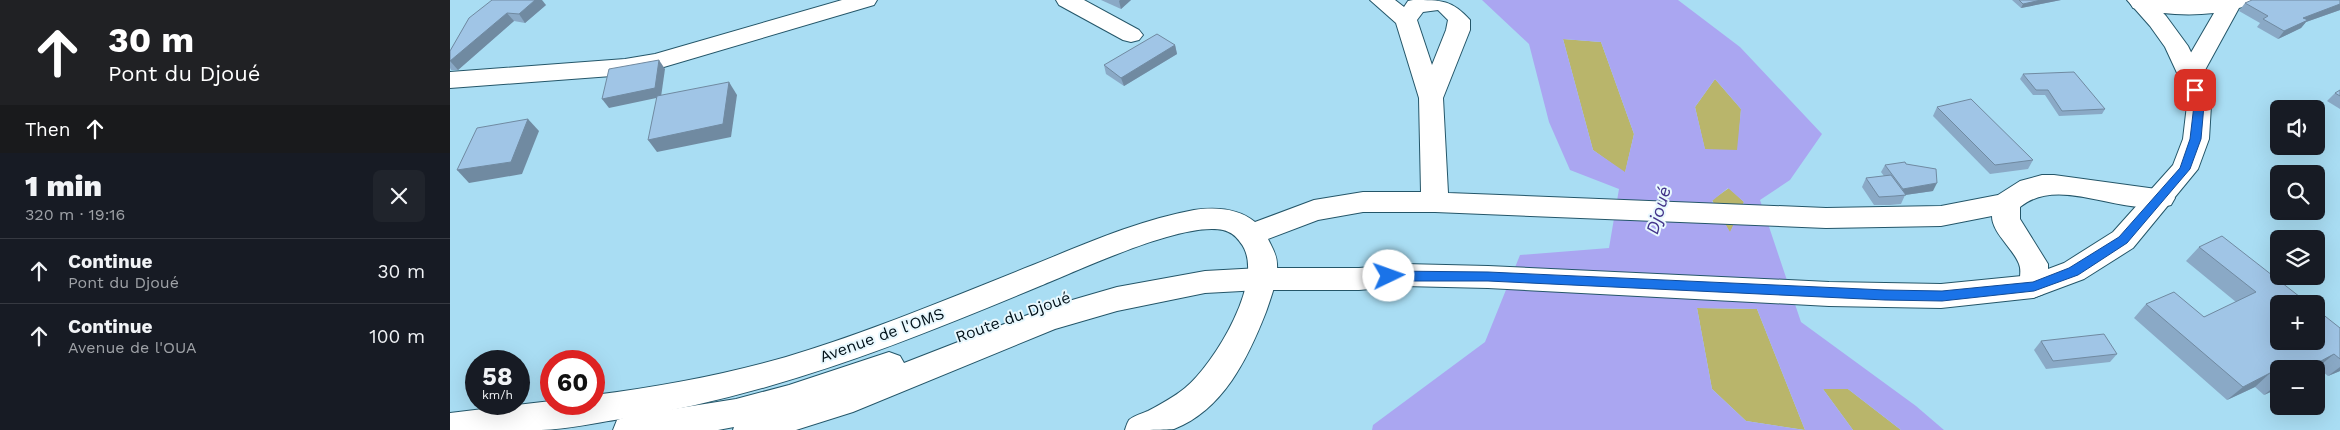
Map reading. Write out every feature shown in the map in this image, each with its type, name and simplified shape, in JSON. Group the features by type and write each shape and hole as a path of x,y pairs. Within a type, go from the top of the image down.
{"street":[{"path":"450,80 625,67 656,61 836,4 866,0"},
{"path":"1067,0 1131,35"},
{"path":"1381,0 1406,20 1431,98 1435,202"},
{"path":"1406,20 1416,6 1442,2 1452,10 1459,20 1458,30 1431,98"},
{"path":"2140,2 2164,6 2236,3"},
{"name":"Route du Djoué","path":"629,430 736,413 789,399 875,370 1040,305 1144,275 1228,264 1262,271 1359,279 1404,275 1488,276 1829,294 1942,296 2034,286 2074,271 2123,240 2185,169 2196,139 2199,105 2190,74 2176,46 2140,2"},
{"path":"2190,74 2236,3"},
{"path":"1141,430 1179,413 1212,386 1232,353 1248,319 1262,271 1252,234 1314,210 1363,202 1435,202 1826,218 1941,216 2006,203 2017,192 2035,186 2059,184 2126,196 2161,198"},
{"path":"2006,203 2006,220 2034,264 2034,286"},
{"name":"Avenue de l'OMS","path":"450,427 577,412 694,393 786,369 876,340 1074,260 1173,224 1205,218 1229,219 1241,225 1252,234"},
{"name":"Route du Djoué","path":"748,430 842,402 1048,320 1100,304 1262,271"}],"shaded area":[{"path":"1563,39 1601,42 1634,134 1625,173 1593,150"},
{"path":"1715,79 1741,109 1738,150 1705,150 1695,107"},
{"path":"1729,188 1744,202 1730,233 1712,200"},
{"path":"1697,308 1757,309 1805,430 1746,421 1712,389"},
{"path":"1823,389 1848,389 1901,430 1853,430"}],"water":[{"name":"Djoué","path":"1482,0 1678,0 1740,47 1822,134 1790,180 1760,200 1801,322 1916,406 1944,430 1901,430 1848,389 1823,389 1853,430 1805,430 1757,309 1697,308 1712,389 1746,421 1804,430 1372,430 1373,425 1485,342 1520,255 1609,248 1619,189 1570,170 1549,122 1529,44","holes":["1563,39 1601,42 1634,134 1625,172 1593,150","1715,79 1741,109 1737,150 1705,149 1695,107","1728,188 1744,202 1730,232 1712,201"]}],"building":[{"path":"492,0 535,0 519,14 507,13 450,61 450,51 469,18"},
{"path":"2019,0 2041,0 2023,4"},
{"path":"2252,0 2340,0 2340,4 2303,18 2308,20 2284,31 2263,19 2268,16 2245,3"},
{"path":"1157,34 1175,45 1121,78 1104,65"},
{"path":"659,60 655,88 602,99 609,69"},
{"path":"2074,72 2105,109 2062,111 2048,90 2036,90 2023,74"},
{"path":"729,82 723,124 648,140 657,96"},
{"path":"1971,99 2033,160 1995,165 1937,107"},
{"path":"528,119 511,162 457,170 477,128"},
{"path":"1905,162 1906,164 1936,169 1937,183 1903,189 1885,165"},
{"path":"1891,175 1906,195 1879,197 1866,178"},
{"path":"2222,236 2270,274 2270,285 2285,285 2297,295 2270,295 2270,350 2325,350 2325,316 2340,328 2340,359 2334,354 2323,360 2270,360 2270,373 2243,387 2146,304 2174,292 2204,317 2256,292 2199,247"},
{"path":"2104,334 2117,354 2053,361 2041,341"}],"route":[{"path":"1389,276 1488,276 1829,294 1942,296 1994,292 2034,286 2074,271 2123,240 2185,169 2196,139 2199,105 2195,90"}]}
